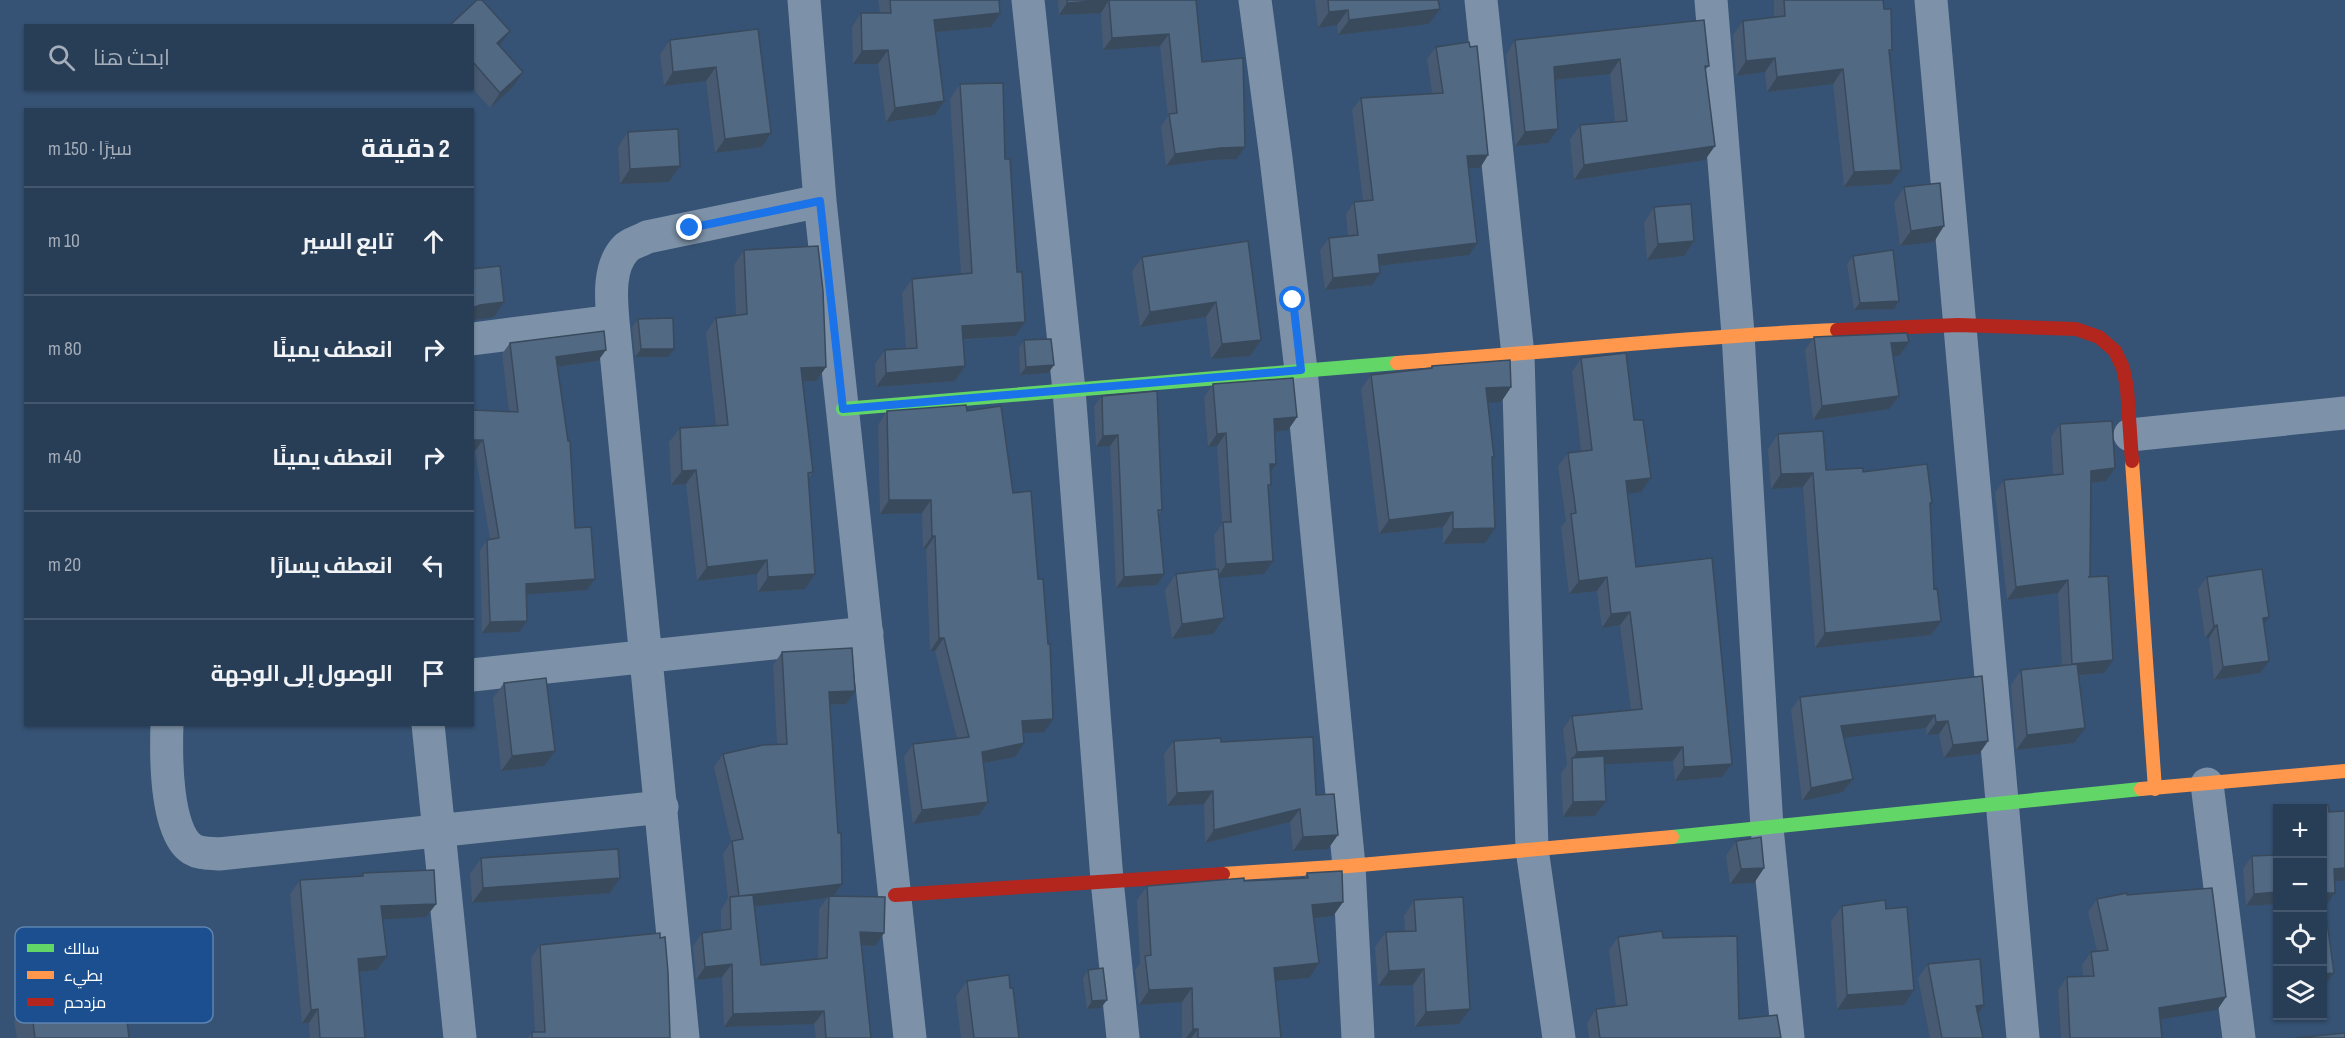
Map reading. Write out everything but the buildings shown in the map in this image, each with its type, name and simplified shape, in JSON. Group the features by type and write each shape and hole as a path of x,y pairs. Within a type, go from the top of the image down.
{"street":[{"path":"804,0 820,201 910,1038"},
{"path":"1028,0 1069,390 1107,880 1123,1038"},
{"path":"1255,0 1301,370 1349,866 1358,1038"},
{"path":"1481,0 1518,355 1532,849 1559,1038"},
{"path":"1711,0 1738,334 1767,828 1788,1038"},
{"path":"1931,0 2023,1038"},
{"path":"683,1038 613,321 611,298 614,277 618,259 627,247 647,237 820,201"},
{"path":"474,339 613,321"},
{"path":"843,409 1301,370 1518,355 1738,334 1958,325 2076,329 2099,337 2115,351 2123,368 2127,388 2155,789"},
{"path":"2130,435 2345,413"},
{"path":"474,675 867,633"},
{"path":"167,726 169,776 177,830 191,849 200,852 219,854 662,807"},
{"path":"428,726 460,1038"},
{"path":"895,896 1107,880 1349,866 1767,828 2001,802 2345,771"},
{"path":"2207,784 2239,1038"}],"traffic: fast":[{"path":"843,409 1397,363"},
{"path":"1672,837 2141,789"}],"traffic: slow":[{"path":"1397,363 1727,336 1837,330"},
{"path":"2132,461 2155,789"},
{"path":"2141,789 2345,771"},
{"path":"1223,874 1349,866 1672,837"}],"traffic: jam":[{"path":"1837,330 1958,325 2076,329 2099,337 2115,351 2123,368 2127,388 2132,461"},
{"path":"895,895 1223,874"}],"route":[{"path":"690,228 820,201 843,409 1301,370 1293,300"}]}
